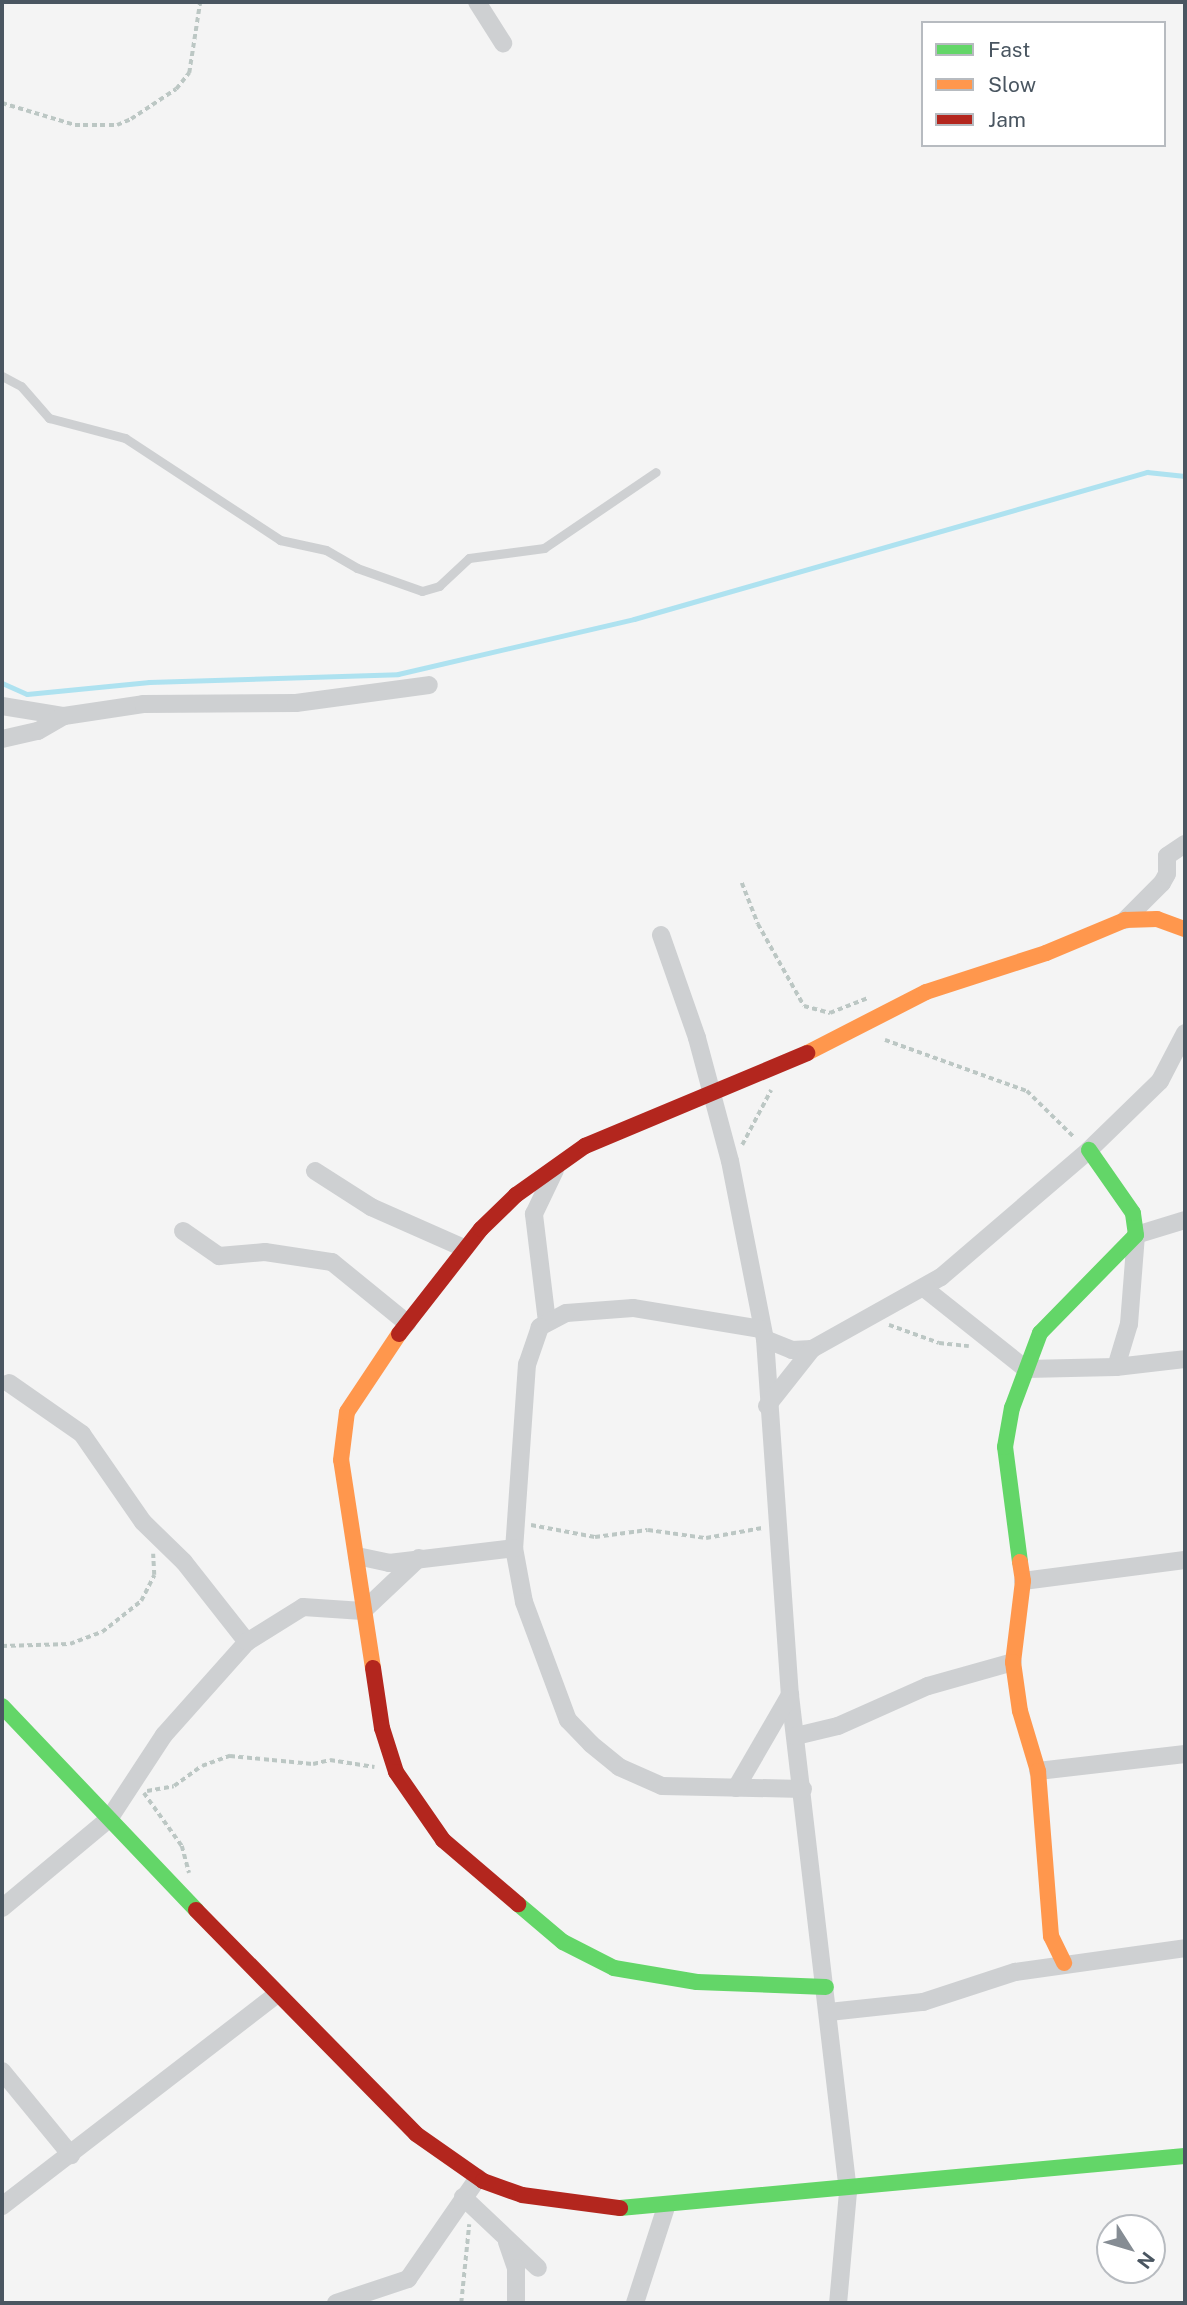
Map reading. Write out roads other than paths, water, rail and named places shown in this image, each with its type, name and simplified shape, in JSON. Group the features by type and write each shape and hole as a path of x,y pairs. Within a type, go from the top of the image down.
{"street":[{"path":"477,2 503,43"},
{"path":"2,706 64,716 143,704 296,703 429,685"},
{"path":"2,739 38,731 64,716"},
{"path":"1125,920 1167,874 1167,856 1185,844"},
{"path":"827,1987 697,1982 614,1968 587,1956 524,1912 443,1840 396,1773 382,1728 341,1460 347,1412 407,1323 464,1248 516,1195 558,1163 629,1125 711,1094 866,1027 926,992 1046,953 1125,920 1157,919 1185,929"},
{"path":"661,935 730,1161 763,1334 790,1695 827,1987 848,2192 838,2303"},
{"path":"803,1788 689,1788 643,1781 579,1733 568,1720 536,1638 514,1548 527,1364 535,1334 547,1322 566,1313 633,1308 763,1334 792,1350 812,1349 924,1288 976,1250 1089,1150 1160,1081 1185,1033"},
{"path":"1089,1150 1133,1213 1136,1235 1129,1324 1116,1367"},
{"path":"547,1322 534,1214 558,1163"},
{"path":"315,1171 371,1207 464,1248"},
{"path":"1065,1964 1051,1936 1038,1770 1025,1732 1013,1662 1023,1581 1005,1447 1012,1408 1047,1322 1136,1235 1185,1220"},
{"path":"183,1231 219,1256 265,1252 332,1262 407,1323"},
{"path":"924,1288 996,1348 1026,1369 1116,1367 1185,1359"},
{"path":"767,1406 812,1349"},
{"path":"9,1383 75,1427 158,1539 184,1562 247,1642"},
{"path":"357,1556 389,1563 514,1548"},
{"path":"2,1908 109,1819 135,1792 164,1735 247,1642 303,1607 363,1611 419,1558"},
{"path":"1023,1581 1185,1560"},
{"path":"796,1736 838,1726 910,1692 1013,1662"},
{"path":"736,1788 790,1695"},
{"path":"2,1706 275,1995 416,2134 478,2178 522,2195 631,2209 666,2207 848,2192 1185,2156"},
{"path":"1038,1770 1185,1754"},
{"path":"829,2012 923,2002 1015,1972 1185,1948"},
{"path":"2,2206 275,1995"},
{"path":"2,2071 71,2155"},
{"path":"336,2303 408,2279 468,2201 478,2178"},
{"path":"468,2201 538,2269"},
{"path":"635,2303 666,2207"},
{"path":"506,2237 516,2268 516,2303"}],"lane":[{"path":"2,376 21,386 49,418 125,438 280,540 326,550 358,568 422,591 439,586 469,558 544,548 656,472"}],"waterway":[{"path":"2,683 27,694 149,682 398,674 634,619 1147,472 1185,476"}]}
